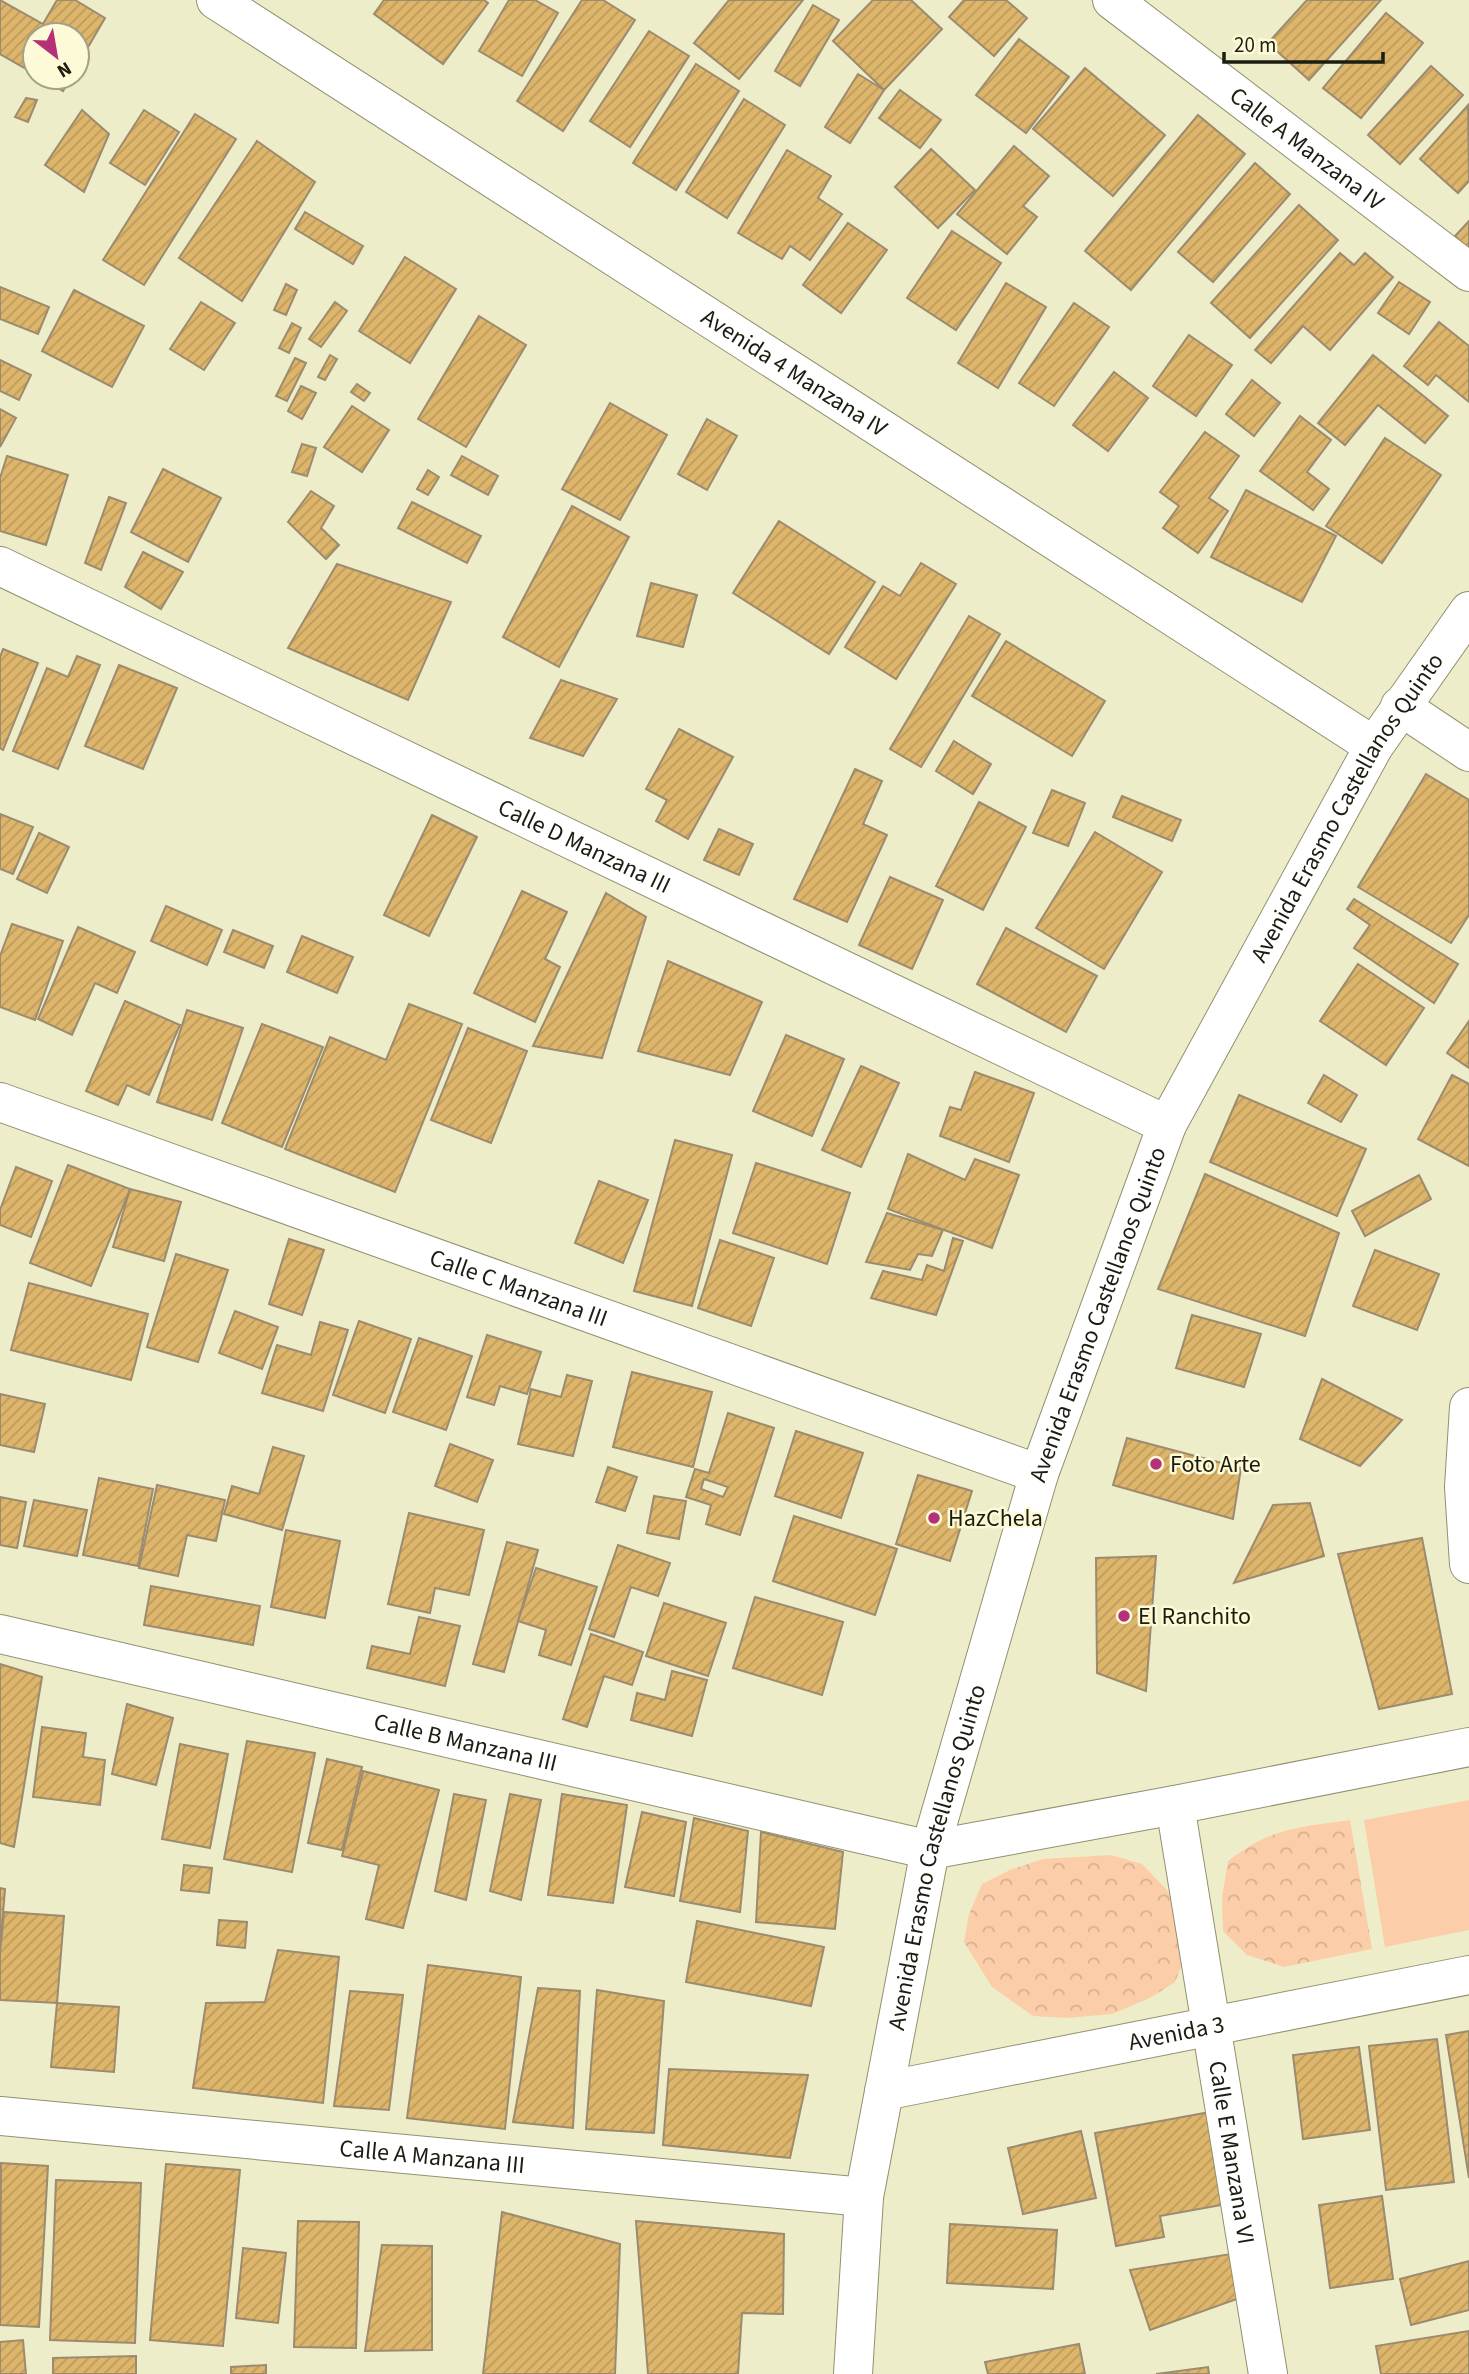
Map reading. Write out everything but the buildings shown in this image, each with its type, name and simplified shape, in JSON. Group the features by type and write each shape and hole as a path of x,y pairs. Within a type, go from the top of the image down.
{"street":[{"name":"Avenida 4 Manzana IV","path":"216,0 1374,746"},
{"name":"Calle A Manzana IV","path":"1112,0 1469,272"},
{"name":"Calle D Manzana III","path":"0,566 1167,1125"},
{"name":"Avenida Erasmo Castellanos Quinto","path":"853,2374 864,2197 930,1850 1039,1474 1167,1125 1374,746 1469,611"},
{"path":"1400,706 1469,752"},
{"name":"Calle C Manzana III","path":"0,1102 1039,1474"},
{"path":"1469,1407 1464,1487 1469,1564"},
{"name":"Calle B Manzana III","path":"0,1634 930,1850"},
{"path":"930,1850 1175,1805 1469,1746"},
{"name":"Calle E Manzana VI","path":"1175,1805 1268,2374"},
{"name":"Avenida 3","path":"884,2091 1469,1975"},
{"name":"Calle A Manzana III","path":"0,2116 864,2197"}],"green space":[{"path":"1469,1800 1469,1930 1385,1947 1364,1820"},
{"path":"1350,1820 1372,1949 1284,1967 1247,1955 1223,1931 1222,1898 1228,1861 1272,1835"},
{"path":"1111,1855 1142,1864 1167,1890 1182,1922 1185,1957 1175,1982 1150,1998 1112,2014 1067,2018 1033,2016 992,1987 964,1942 969,1914 982,1884 1010,1870 1043,1859"}],"place":[{"name":"Foto Arte","path":"1156,1464"},
{"name":"HazChela","path":"934,1518"},
{"name":"El Ranchito","path":"1124,1616"}]}
